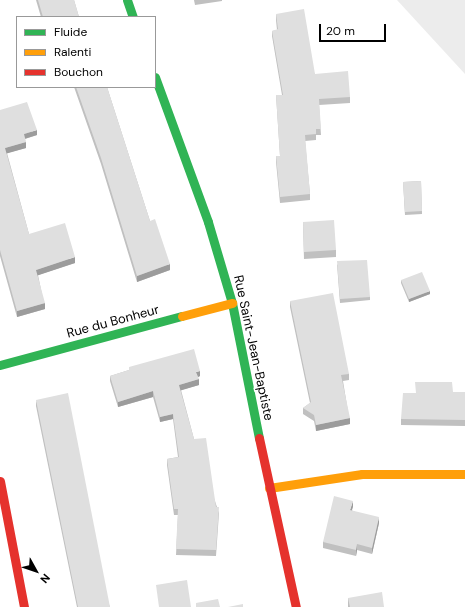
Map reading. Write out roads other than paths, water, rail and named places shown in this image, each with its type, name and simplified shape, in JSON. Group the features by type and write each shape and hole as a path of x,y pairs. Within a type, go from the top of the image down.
{"street":[{"path":"127,0 133,16"},
{"name":"Rue Saint-Jean-Baptiste","path":"156,80 208,222 232,303 269,488 296,607"},
{"name":"Rue du Bonheur","path":"0,365 232,303"},
{"path":"269,488 362,474 465,474"},
{"path":"0,481 24,607"}]}
